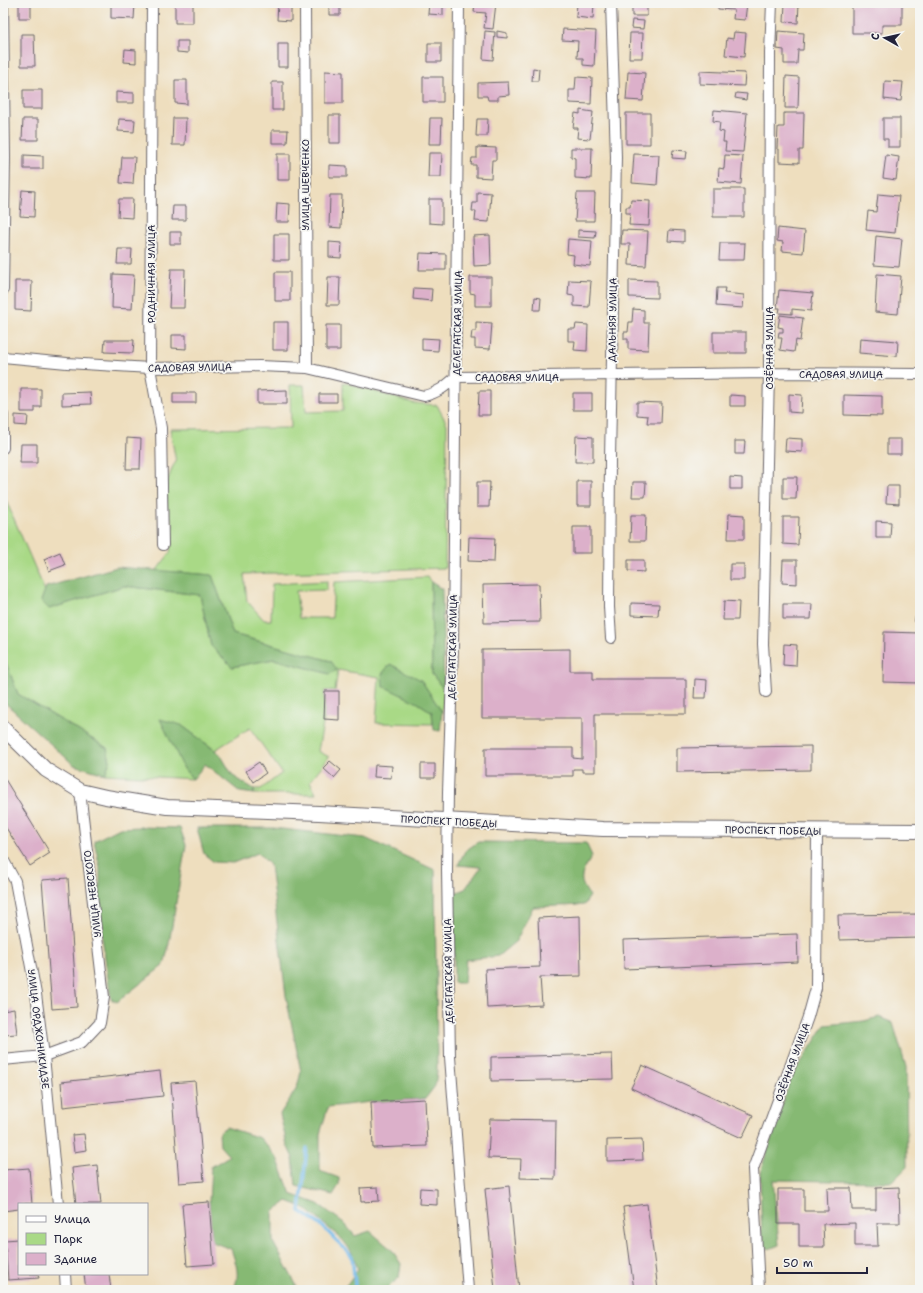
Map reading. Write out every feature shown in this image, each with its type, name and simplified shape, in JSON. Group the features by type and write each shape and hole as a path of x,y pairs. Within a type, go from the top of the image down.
{"street":[{"path":"3,3 5,158 3,290"},
{"name":"РОДНИЧНАЯ УЛИЦА","path":"152,3 150,368 161,428 163,545"},
{"name":"УЛИЦА ШЕВЧЕНКО","path":"305,3 307,368"},
{"name":"ДЕЛЕГАТСКАЯ УЛИЦА","path":"459,3 453,646 447,821 450,1052 468,1290"},
{"name":"ДАЛЬНЯЯ УЛИЦА","path":"611,3 616,157 611,376 609,607 611,638"},
{"name":"ОЗЁРНАЯ УЛИЦА","path":"766,692 764,644 769,373 770,53 772,3"},
{"name":"САДОВАЯ УЛИЦА","path":"3,357 67,363 150,368 259,366 307,368 424,396 433,394 442,389 456,377 769,373 920,374"},
{"path":"3,415 4,448"},
{"name":"ПРОСПЕКТ ПОБЕДЫ","path":"3,728 46,770 80,791 167,807 320,813 603,829 920,831"},
{"name":"УЛИЦА НЕВСКОГО","path":"3,1060 44,1056 82,1042 100,1023 104,997 80,791"},
{"name":"ОЗЁРНАЯ УЛИЦА","path":"760,1290 753,1169 808,1017 816,988 817,831"},
{"name":"УЛИЦА ОРДЖОНИКИДЗЕ","path":"3,859 15,881 36,994 44,1056 58,1203"},
{"path":"65,1275 66,1290"}],"green space":[{"path":"343,382 413,403 437,405 447,424 445,568 244,574 247,601 264,620 271,620 272,584 327,581 327,590 296,591 299,618 332,618 334,582 427,577 431,582 432,674 444,690 442,712 421,680 418,703 432,712 433,724 376,723 379,677 338,670 335,691 325,691 324,719 318,751 329,757 310,781 316,794 254,794 254,789 261,789 282,773 250,728 215,750 181,725 184,769 193,779 105,774 110,761 107,748 18,694 3,655 3,483 5,498 45,591 41,601 49,609 124,586 200,595 211,646 232,667 274,659 330,674 331,661 233,634 212,575 156,571 170,553 173,524 167,505 166,485 176,462 170,429 291,428 290,385 304,385 306,412 343,411"},
{"path":"117,567 212,575 233,634 331,661 337,670 330,674 274,659 232,667 211,646 200,595 124,586 49,609 41,601 46,587"},
{"path":"431,582 442,589 444,690 432,674"},
{"path":"3,655 18,694 107,748 110,761 105,774 74,765 3,701"},
{"path":"390,664 421,680 442,712 440,731 434,730 432,712 418,703 383,686 382,674"},
{"path":"160,719 181,725 220,754 233,776 254,789 254,794 240,792 205,764 193,779 184,769"},
{"path":"120,828 180,828 186,845 164,965 117,1002 111,999 100,923 100,867 94,841"},
{"path":"197,828 273,828 365,838 435,870 437,1071 435,1086 425,1099 371,1102 328,1107 320,1134 320,1171 339,1178 339,1185 333,1195 296,1186 293,1158 287,1145 280,1114 297,1088 301,1072 286,996 270,865 258,853 233,863 214,862 204,854"},
{"path":"478,842 586,843 592,856 583,872 582,880 583,885 590,896 584,905 533,907 516,941 498,956 466,960 464,983 454,983 454,893 465,889 481,867 458,865 465,851"},
{"path":"879,1017 893,1023 906,1067 907,1167 892,1182 773,1180 779,1245 769,1249 762,1244 760,1173 791,1078 825,1025 864,1021"},
{"path":"226,1127 260,1138 277,1158 291,1194 318,1204 344,1223 355,1236 370,1231 392,1250 401,1264 399,1278 387,1288 387,1290 341,1290 358,1269 351,1251 343,1240 305,1208 287,1201 273,1212 273,1242 299,1290 233,1290 237,1279 236,1265 231,1249 212,1242 209,1202 211,1167 229,1156 220,1146 219,1132"}],"building":[{"path":"19,3 31,3 31,18 19,18"},
{"path":"111,3 135,3 134,19 111,18"},
{"path":"175,3 193,3 193,23 175,23"},
{"path":"278,3 291,3 291,21 277,20"},
{"path":"329,3 340,3 340,15 329,15"},
{"path":"429,3 443,3 443,15 428,14"},
{"path":"475,3 496,3 493,29 484,28 486,13 474,12"},
{"path":"577,3 594,3 593,19 576,17"},
{"path":"632,3 658,3 658,6 647,6 647,16 632,16"},
{"path":"718,3 747,3 745,20 733,19 734,10 718,9"},
{"path":"785,3 799,3 798,23 784,22"},
{"path":"852,3 902,3 902,25 882,25 882,33 852,33"},
{"path":"632,20 644,21 643,29 631,28"},
{"path":"563,29 596,31 594,66 583,65 583,58 577,58 578,41 562,40"},
{"path":"485,31 495,32 493,60 483,59"},
{"path":"497,31 507,33 507,38 497,37"},
{"path":"778,31 804,33 803,50 798,50 797,64 784,64 784,50 777,49"},
{"path":"734,32 746,33 744,57 725,55 727,38 733,39"},
{"path":"630,33 643,33 642,58 629,58"},
{"path":"21,34 34,34 35,66 21,66"},
{"path":"177,41 188,41 188,53 177,52"},
{"path":"428,43 441,43 441,62 428,62"},
{"path":"278,44 288,44 288,67 278,67"},
{"path":"125,49 136,50 136,63 124,62"},
{"path":"533,68 539,69 538,81 532,81"},
{"path":"325,71 343,72 343,103 325,103"},
{"path":"700,71 745,73 744,86 700,84"},
{"path":"628,72 645,73 643,101 626,100"},
{"path":"786,76 799,77 798,108 785,108"},
{"path":"423,77 443,77 443,102 423,102"},
{"path":"576,77 592,78 591,104 569,103 569,90 575,90"},
{"path":"175,80 187,80 187,104 175,103"},
{"path":"885,81 903,82 901,101 884,99"},
{"path":"272,82 283,82 283,110 272,110"},
{"path":"508,82 509,95 498,96 498,100 488,100 487,96 478,96 478,83"},
{"path":"23,90 42,90 42,109 23,109"},
{"path":"116,92 134,93 134,103 116,103"},
{"path":"736,93 747,94 746,100 735,98"},
{"path":"580,110 593,112 590,139 577,138 578,128 573,128 575,113 580,114"},
{"path":"714,110 747,113 743,152 725,151 726,142 723,142 724,132 719,131 720,122 713,121"},
{"path":"626,113 650,113 650,144 626,144"},
{"path":"784,113 804,113 803,150 799,150 799,163 779,162 779,149 777,149 778,127 784,127"},
{"path":"329,115 340,115 340,143 329,143"},
{"path":"173,118 186,118 185,145 172,145"},
{"path":"430,118 442,118 441,144 429,144"},
{"path":"883,118 900,118 900,147 888,147 888,139 883,139"},
{"path":"23,119 38,119 38,140 22,140"},
{"path":"119,119 135,120 134,132 118,131"},
{"path":"477,119 488,119 487,136 476,136"},
{"path":"272,130 288,130 287,143 272,143"},
{"path":"477,147 496,148 496,160 492,160 491,178 476,177 476,165 471,165 472,158 477,158"},
{"path":"571,148 592,148 591,179 575,178 575,158 571,157"},
{"path":"673,150 687,151 686,159 672,158"},
{"path":"429,153 442,153 441,177 428,177"},
{"path":"277,154 290,154 290,180 277,180"},
{"path":"634,154 659,155 657,185 632,183"},
{"path":"24,155 43,156 43,169 24,169"},
{"path":"725,155 743,156 741,184 718,182 719,168 724,169"},
{"path":"886,155 899,157 896,180 883,178"},
{"path":"122,157 135,157 133,184 120,183"},
{"path":"329,165 347,166 347,177 329,177"},
{"path":"713,189 744,189 744,217 713,217"},
{"path":"22,190 35,191 34,217 20,216"},
{"path":"477,192 491,193 489,222 475,221 476,211 472,211 473,203 477,203"},
{"path":"577,193 595,193 594,221 575,221"},
{"path":"878,194 899,196 895,233 866,230 868,211 876,212"},
{"path":"330,195 342,195 341,228 329,227"},
{"path":"119,199 133,199 132,218 118,217"},
{"path":"429,199 442,199 442,224 429,223"},
{"path":"631,200 650,201 649,226 629,225 630,213 626,213 626,207 630,207"},
{"path":"277,203 290,204 289,222 276,222"},
{"path":"173,206 186,206 186,220 172,220"},
{"path":"778,228 805,231 803,253 782,251 783,242 777,241"},
{"path":"578,230 596,231 595,238 578,237"},
{"path":"622,230 648,231 646,266 629,265 630,244 621,244"},
{"path":"669,230 684,231 684,242 668,241"},
{"path":"170,232 181,232 181,244 170,244"},
{"path":"274,234 289,234 289,260 274,260"},
{"path":"490,235 491,265 474,266 473,236"},
{"path":"876,236 902,239 899,267 874,265"},
{"path":"568,239 592,241 590,266 573,264 574,255 567,254"},
{"path":"329,242 342,243 341,258 329,257"},
{"path":"720,243 745,243 744,260 719,260"},
{"path":"118,249 132,249 131,264 117,264"},
{"path":"420,253 446,254 446,270 419,270"},
{"path":"171,269 185,269 184,308 169,308"},
{"path":"275,272 290,272 290,301 275,301"},
{"path":"113,274 134,275 132,309 112,308"},
{"path":"877,274 901,276 898,314 875,312"},
{"path":"328,277 340,277 339,305 327,305"},
{"path":"470,277 491,277 491,306 475,306 475,294 470,293"},
{"path":"569,280 591,281 589,307 574,306 574,296 568,295"},
{"path":"629,280 657,281 657,298 629,297"},
{"path":"15,281 32,281 31,311 15,310"},
{"path":"414,288 432,289 431,301 413,299"},
{"path":"717,288 725,288 724,293 744,295 743,308 716,306"},
{"path":"779,290 813,293 811,311 792,309 792,314 779,313 780,308 777,308"},
{"path":"535,297 541,298 540,310 534,310"},
{"path":"633,309 644,310 644,323 649,323 648,350 628,349 628,339 624,339 624,332 628,332 629,322 632,322"},
{"path":"780,315 803,318 800,341 796,340 794,352 780,350 782,338 778,338 779,332 783,332 783,328 778,327"},
{"path":"273,322 288,322 288,350 273,350"},
{"path":"476,322 492,323 490,349 475,348 475,339 471,339 472,331 476,331"},
{"path":"576,324 588,325 587,351 574,350 575,341 568,341 568,329 575,329"},
{"path":"326,325 340,325 340,350 326,350"},
{"path":"713,332 746,332 746,353 713,353"},
{"path":"172,335 186,335 186,349 172,348"},
{"path":"422,338 439,339 438,351 422,350"},
{"path":"860,338 898,341 897,356 859,353"},
{"path":"105,340 134,340 133,353 104,352"},
{"path":"21,389 41,389 41,407 35,407 35,412 21,412"},
{"path":"287,390 287,404 257,404 257,391"},
{"path":"479,391 490,391 490,415 478,415"},
{"path":"90,392 91,404 62,405 62,393"},
{"path":"173,393 196,393 196,403 173,403"},
{"path":"573,393 592,393 592,410 573,410"},
{"path":"319,394 337,394 337,402 319,402"},
{"path":"789,394 802,395 801,413 789,412"},
{"path":"730,395 745,396 745,406 730,406"},
{"path":"844,395 882,396 882,416 844,415"},
{"path":"637,402 662,403 661,423 647,423 648,416 637,415"},
{"path":"15,415 28,416 27,426 15,425"},
{"path":"576,436 593,437 593,462 575,462"},
{"path":"127,438 141,439 140,469 126,469"},
{"path":"786,438 802,439 802,452 785,451"},
{"path":"887,439 901,439 901,454 887,454"},
{"path":"735,441 745,441 744,454 735,454"},
{"path":"21,444 37,444 37,463 20,463"},
{"path":"730,477 742,478 742,489 730,489"},
{"path":"783,477 797,477 796,499 783,499"},
{"path":"577,481 591,481 591,506 577,506"},
{"path":"477,482 490,482 489,507 477,507"},
{"path":"633,482 646,482 645,497 632,497"},
{"path":"887,486 899,486 899,504 886,503"},
{"path":"729,514 744,515 744,539 728,539"},
{"path":"631,515 646,515 645,541 630,541"},
{"path":"783,517 799,517 798,545 783,544"},
{"path":"876,521 891,522 890,538 876,538"},
{"path":"573,527 591,527 591,553 573,553"},
{"path":"469,537 495,538 494,562 468,561"},
{"path":"60,552 65,565 49,571 44,559"},
{"path":"628,560 644,560 644,572 628,571"},
{"path":"783,560 797,560 797,584 782,583"},
{"path":"730,564 744,564 744,580 730,580"},
{"path":"539,584 540,622 484,623 483,585"},
{"path":"724,601 739,602 738,620 723,620"},
{"path":"631,603 659,604 658,616 631,615"},
{"path":"783,604 812,604 811,619 783,619"},
{"path":"884,632 920,633 920,683 883,682"},
{"path":"784,644 797,645 796,666 783,665"},
{"path":"570,649 570,671 593,671 593,679 686,679 686,714 595,714 595,772 582,772 582,769 573,769 573,776 485,776 485,748 573,748 573,758 582,759 582,718 482,718 482,650"},
{"path":"695,679 707,680 706,698 694,698"},
{"path":"325,691 339,691 339,720 324,719"},
{"path":"811,746 811,770 677,772 677,748"},
{"path":"330,761 341,770 334,778 323,768"},
{"path":"259,762 266,773 253,782 246,771"},
{"path":"421,764 435,764 435,778 421,778"},
{"path":"375,765 392,766 391,778 374,777"},
{"path":"3,776 50,853 30,866 3,823"},
{"path":"68,878 77,1007 52,1009 42,880"},
{"path":"920,914 920,938 839,940 838,915"},
{"path":"580,916 581,976 540,977 542,1005 487,1008 485,969 540,967 538,918"},
{"path":"797,934 798,962 624,969 623,940"},
{"path":"14,1009 17,1034 3,1035 3,1011"},
{"path":"612,1054 613,1079 491,1081 491,1057"},
{"path":"642,1065 753,1115 742,1138 631,1088"},
{"path":"160,1071 163,1096 63,1107 61,1082"},
{"path":"195,1081 204,1181 179,1183 171,1083"},
{"path":"425,1099 427,1146 373,1148 371,1102"},
{"path":"490,1119 556,1120 555,1179 520,1178 521,1159 488,1158"},
{"path":"84,1134 86,1150 74,1152 72,1135"},
{"path":"642,1139 643,1160 607,1161 607,1140"},
{"path":"97,1165 101,1203 76,1203 72,1168"},
{"path":"29,1168 32,1203 18,1203 18,1209 3,1211 3,1170"},
{"path":"509,1186 519,1290 495,1290 485,1189"},
{"path":"378,1187 379,1201 361,1202 360,1188"},
{"path":"899,1187 900,1223 877,1223 878,1246 855,1246 855,1223 823,1224 824,1247 799,1247 799,1224 778,1224 778,1189 804,1189 804,1211 828,1211 827,1188 851,1188 852,1210 876,1210 876,1188"},
{"path":"420,1188 437,1189 437,1205 419,1204"},
{"path":"209,1202 214,1264 187,1266 182,1204"},
{"path":"647,1204 658,1290 634,1290 623,1207"},
{"path":"18,1239 18,1275 38,1275 39,1278 8,1280 5,1240"},
{"path":"84,1275 109,1275 111,1290 86,1290"}],"waterway":[{"path":"307,1148 300,1211 322,1226 352,1256 355,1284 354,1290"}]}
